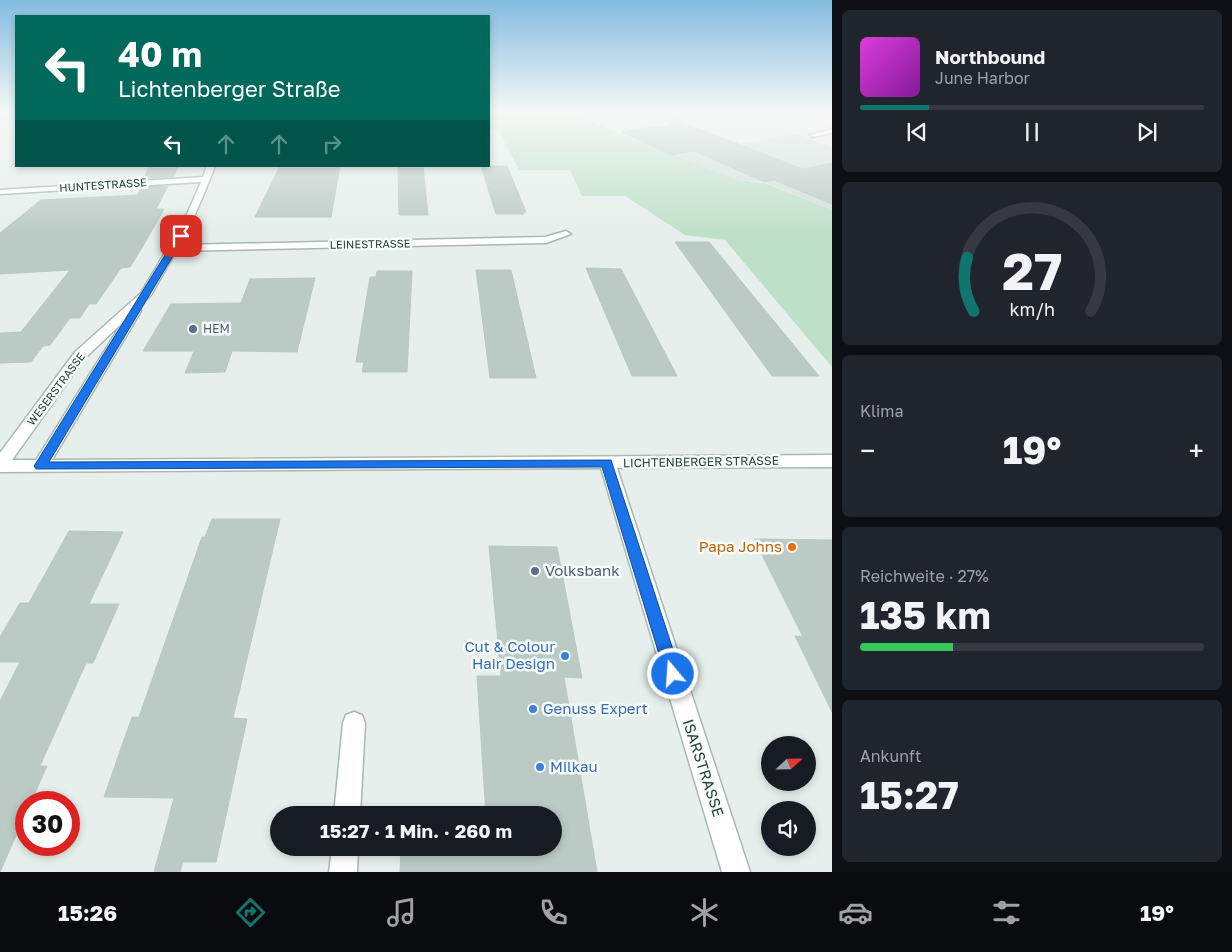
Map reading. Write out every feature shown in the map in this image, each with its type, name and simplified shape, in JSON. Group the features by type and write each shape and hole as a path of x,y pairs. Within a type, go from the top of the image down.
{"street":[{"name":"WESERSTRASSE","path":"40,466 190,221 211,167"},
{"name":"HUNTESTRASSE","path":"0,192 207,179"},
{"name":"LEINESTRASSE","path":"174,248 546,240 566,234"},
{"name":"WESERSTRASSE","path":"0,466 80,355 145,295"},
{"name":"LICHTENBERGER STRASSE","path":"0,466 832,461"},
{"name":"ISARSTRASSE","path":"607,463 736,872"},
{"path":"348,806 354,724"},
{"path":"343,872 344,856"}],"shaded area":[{"path":"691,153 832,153 832,210 764,182 737,180 673,156"}],"green space":[{"path":"510,153 668,153 737,180 765,183 832,210 832,367 725,240 685,235 625,196 582,196 570,170 519,170"}],"building":[{"path":"667,153 685,153 672,155"},
{"path":"699,153 761,153 803,169 832,163 832,204 774,180 764,182"},
{"path":"507,166 526,212 523,212 524,214 496,214 481,167"},
{"path":"149,167 178,167 173,177 144,179"},
{"path":"280,167 340,167 331,217 255,217"},
{"path":"398,167 423,167 428,215 399,215"},
{"path":"168,186 156,209 164,209 143,246 130,267 121,268 96,304 89,304 80,318 70,318 50,345 43,346 31,362 0,363 0,333 21,332 70,270 0,274 0,233 41,200 138,195 141,187"},
{"path":"675,242 709,242 819,376 772,376"},
{"path":"586,268 621,269 677,376 632,376"},
{"path":"476,270 511,270 536,378 490,378"},
{"path":"377,271 412,271 407,372 362,372 364,362 356,362 370,277 376,277"},
{"path":"315,278 297,352 232,351 225,372 185,373 194,351 143,351 171,304 241,303 250,279"},
{"path":"212,519 280,519 233,718 247,719 216,862 183,862 180,872 154,872 174,798 104,797 132,717 139,717 202,537 205,537"},
{"path":"69,531 123,532 89,604 119,604 93,663 86,663 40,766 47,766 36,791 15,791 15,838 0,872 0,701 20,662 0,662 0,637 20,603 29,603"},
{"path":"754,539 832,540 832,712 795,636 803,637"},
{"path":"489,546 557,547 582,678 564,677 597,872 400,872 401,856 562,856 562,806 485,806 477,676 501,676"}],"place":[{"name":"HEM","path":"193,329"},
{"name":"Papa Johns","path":"792,547"},
{"name":"Volksbank","path":"535,571"},
{"name":"Cut & Colour Hair Design","path":"565,656"},
{"name":"Genuss Expert","path":"533,709"},
{"name":"Milkau","path":"540,767"}],"route":[{"path":"181,236 40,466 607,463 673,674"}]}
